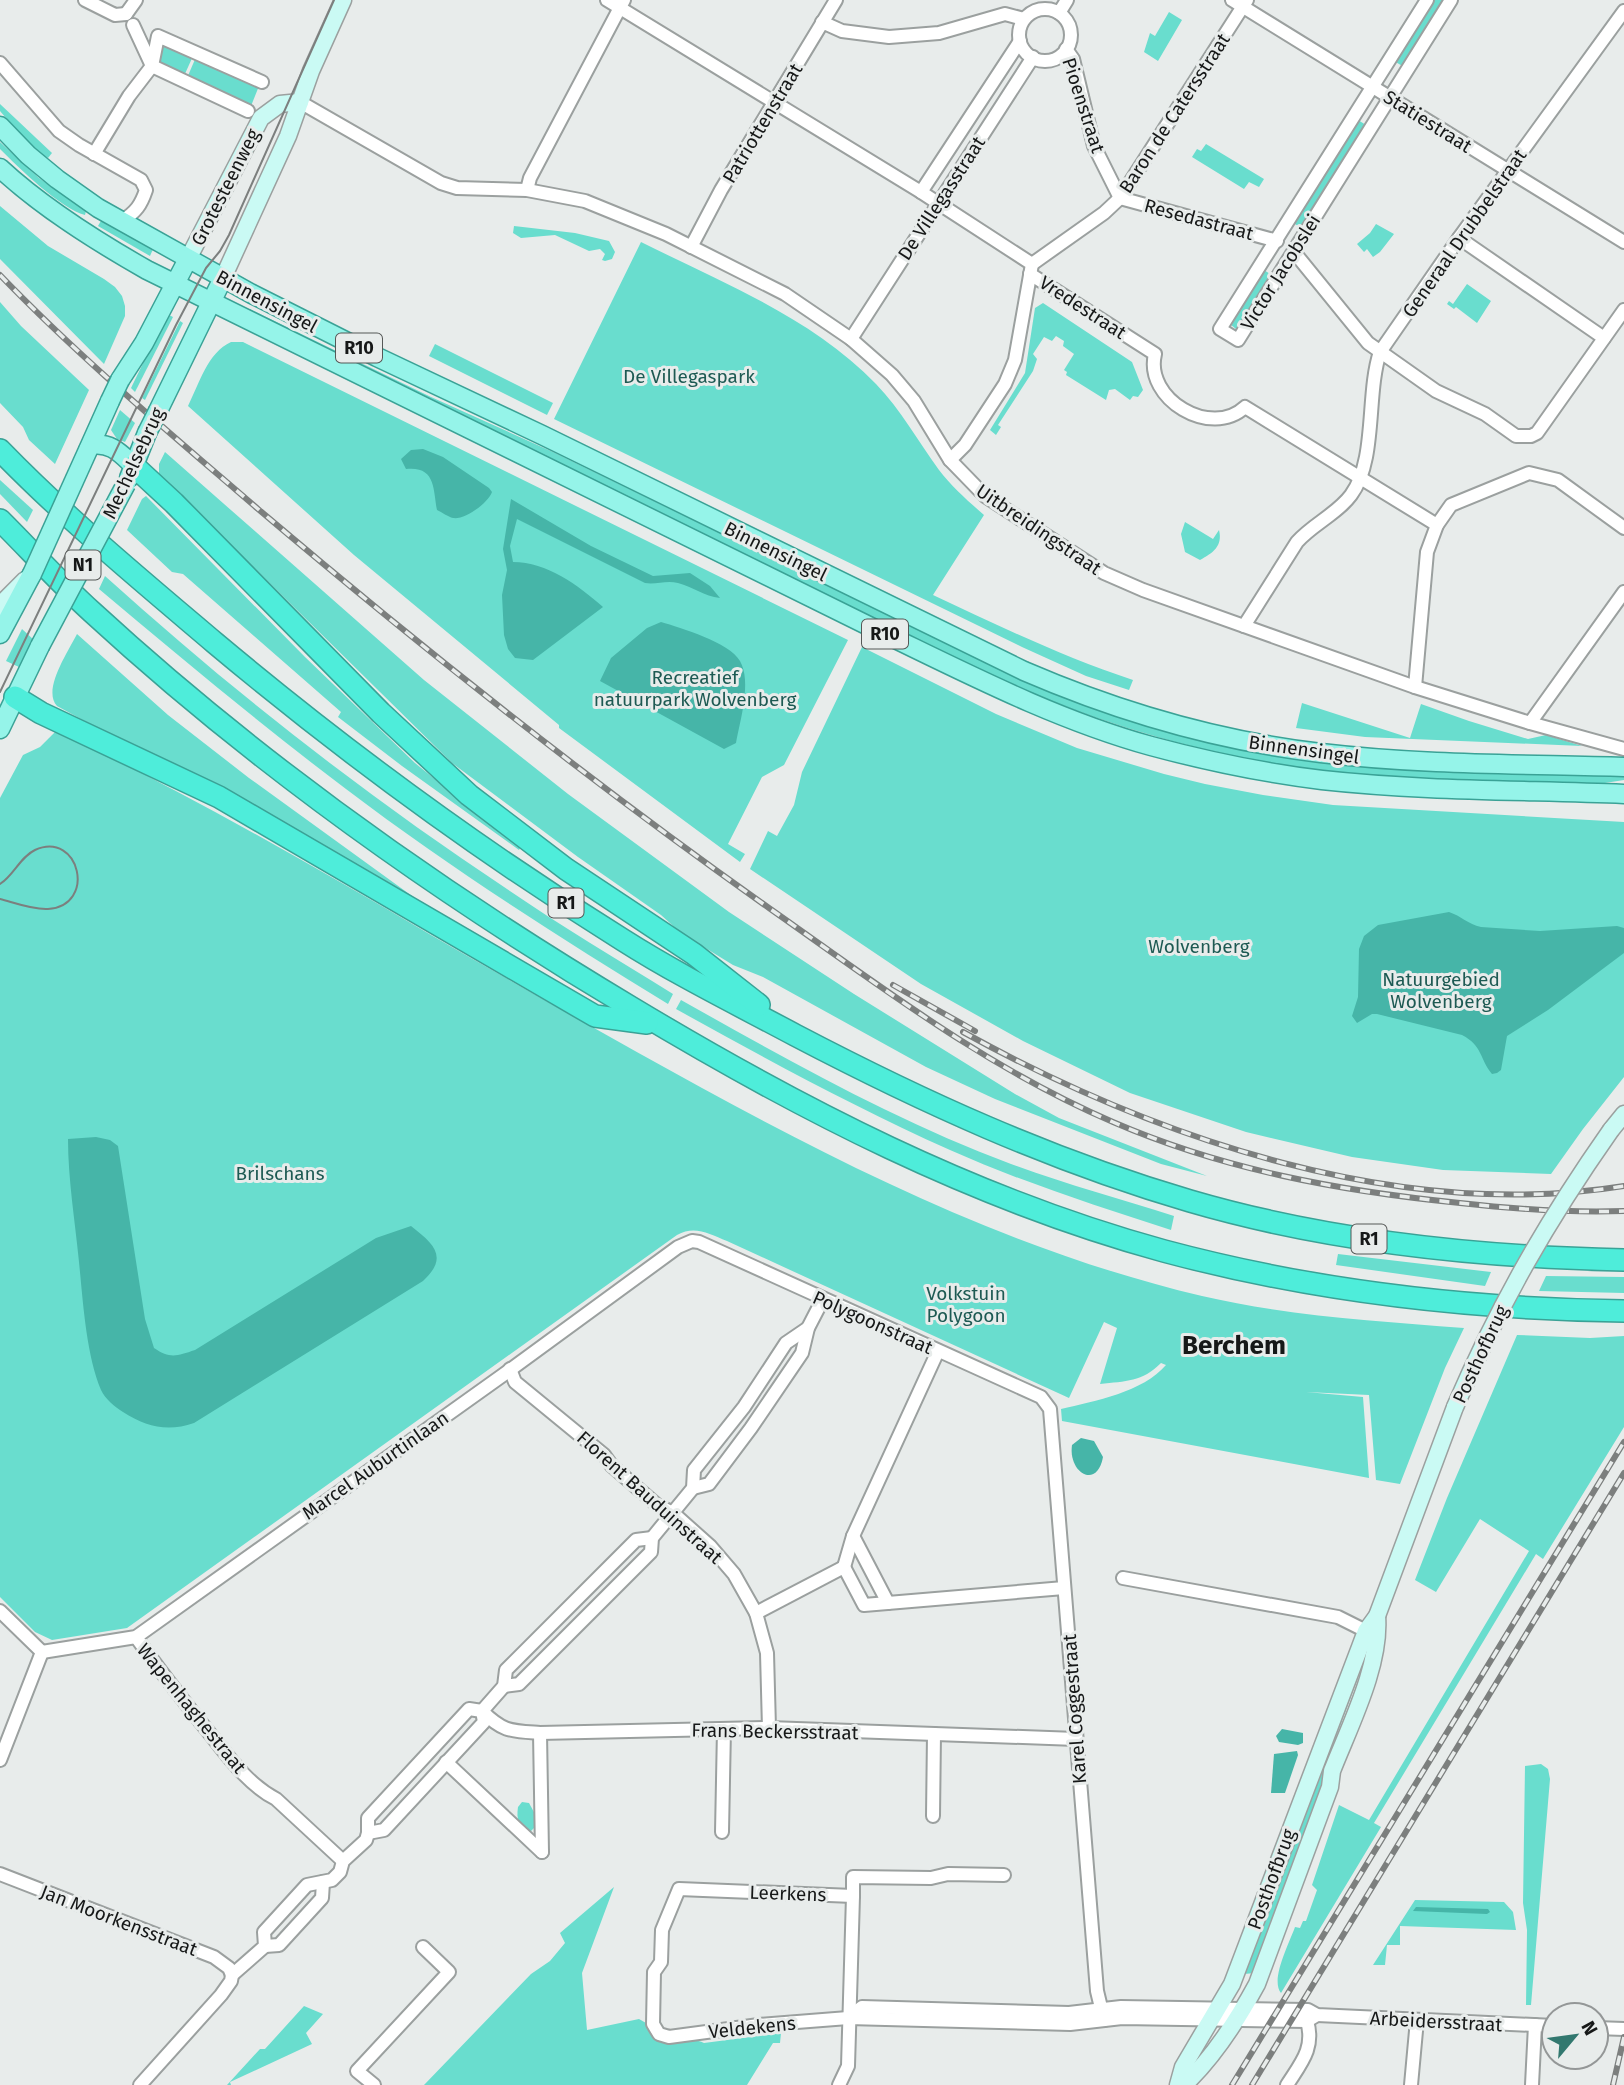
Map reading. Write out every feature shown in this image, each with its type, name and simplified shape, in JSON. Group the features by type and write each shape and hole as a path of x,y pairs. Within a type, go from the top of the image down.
{"highway":[{"name":"R1","path":"0,450 34,485 142,581 346,749 527,878 625,942 696,983 883,1082 1025,1145 1189,1200 1301,1227 1415,1245 1556,1259 1624,1260"},
{"path":"130,475 174,503 381,713 469,795 577,877 694,954 799,1037"},
{"path":"0,520 128,645 276,766 464,903 573,973 781,1095 908,1157 1006,1198 1159,1249 1314,1285 1443,1301 1624,1311"},
{"path":"8,694 41,713 219,797 595,1016 658,1024"}],"main road":[{"name":"Binnensingel","path":"0,126 28,155 98,208 223,278 377,357 1024,671 1109,705 1217,735 1318,753 1377,758 1624,767"},
{"name":"Binnensingel","path":"0,168 29,192 126,257 211,302 980,680 1094,728 1203,759 1314,779 1624,794"},
{"path":"82,229 96,216 98,208"},
{"path":"89,448 120,380 144,343 188,258"},
{"name":"Mechelsebrug","path":"8,694 40,646 130,475 147,433 223,278"},
{"path":"89,448 101,443 112,446 130,475"},
{"name":"N1","path":"0,634 3,611 32,574 89,448"},
{"name":"N1","path":"0,729 8,694"}],"street":[{"path":"85,0 262,82"},
{"path":"136,0 129,20 152,66 248,111"},
{"name":"Grotesteenweg","path":"223,278 288,136 311,71 343,0"},
{"name":"Vredestraat","path":"607,0 622,4 775,103 921,192 1154,354 1153,373 1158,386 1184,409 1194,415 1217,419 1237,414 1245,407 1437,525"},
{"name":"Patriottenstraat","path":"691,247 721,190 836,0"},
{"path":"822,22 842,31 889,37 939,33 1005,15 1026,17 1043,9 1059,13 1067,0"},
{"name":"Victor Jacobslei","path":"1427,0 1220,329 1238,340 1451,0"},
{"name":"Statiestraat","path":"1241,2 1624,242"},
{"name":"Baron de Catersstraat","path":"1031,269 1120,198 1241,2"},
{"path":"527,190 530,178 622,4"},
{"name":"Generaal Drubbelstraat","path":"1361,478 1374,369 1380,352 1624,11"},
{"name":"Pioenstraat","path":"1059,13 1070,30 1066,49 1073,59 1094,146 1120,198"},
{"name":"De Villegasstraat","path":"921,192 1020,41 1020,29 1026,17"},
{"path":"94,154 129,96 152,66 158,36"},
{"path":"1020,41 1027,53 1047,60 1061,55 1066,49"},
{"name":"De Villegasstraat","path":"850,339 1033,57"},
{"path":"0,63 59,131 141,180 146,190 137,211 122,221"},
{"name":"Grotesteenweg","path":"188,258 261,118 280,104 300,102"},
{"name":"Uitbreidingstraat","path":"300,102 431,178 457,188 527,190 585,201 638,221 785,294 881,364 902,387 950,460 975,487 1007,512 1104,573 1415,687 1624,749"},
{"name":"Resedastraat","path":"1120,198 1277,241"},
{"path":"1459,238 1604,338"},
{"path":"1294,252 1368,343 1436,391 1485,414 1516,436 1531,436 1537,433 1624,310"},
{"path":"950,460 965,445 1005,384 1015,360 1031,269"},
{"path":"1415,687 1426,559 1437,525 1451,505 1520,475 1533,474 1558,480 1624,528"},
{"path":"1244,626 1297,542 1349,498 1361,478"},
{"path":"1530,723 1624,592"},
{"name":"Posthofbrug","path":"1178,2085 1183,2067 1232,1984 1372,1634 1455,1406 1484,1339 1529,1255 1578,1177 1624,1114"},
{"name":"Polygoonstraat","path":"692,1241 1041,1397 1050,1409"},
{"name":"Marcel Auburtinlaan","path":"42,1652 136,1637 678,1247 692,1241"},
{"path":"693,1488 709,1484 739,1445 802,1353 808,1328 823,1299"},
{"path":"505,1686 519,1684 652,1552 652,1538 693,1488 694,1470 744,1406 786,1343 808,1328"},
{"path":"938,1351 853,1536 844,1567 864,1605 1065,1588"},
{"name":"Florent Bauduinstraat","path":"510,1369 515,1382 604,1455 612,1466 657,1505 673,1513 710,1546 734,1574 756,1613 767,1653 769,1728"},
{"name":"Karel Coggestraat","path":"1050,1409 1097,1991 1103,2014"},
{"path":"853,1536 888,1603"},
{"path":"482,1711 505,1686 506,1670 636,1539 652,1538"},
{"path":"756,1613 844,1567"},
{"path":"1123,1578 1338,1617 1372,1634"},
{"path":"0,1611 42,1652 0,1760"},
{"name":"Posthofbrug","path":"1184,2085 1246,2014 1330,1787 1332,1771 1370,1669 1372,1634"},
{"name":"Wapenhaghestraat","path":"136,1637 182,1701 237,1767 343,1861"},
{"path":"265,1946 264,1931 307,1885 332,1880 340,1872 343,1861 366,1840 369,1818 432,1749 469,1709 482,1711"},
{"path":"368,1833 384,1830 484,1722 482,1711"},
{"name":"Frans Beckersstraat","path":"482,1711 507,1731 540,1733 769,1728 1076,1739"},
{"path":"722,1832 724,1729"},
{"path":"446,1762 542,1852 540,1733"},
{"path":"933,1816 934,1734"},
{"name":"Jan Moorkensstraat","path":"0,1874 214,1957 229,1968 232,1975"},
{"name":"Leerkens","path":"657,2032 652,2022 654,1972 661,1962 662,1930 679,1889 853,1896 853,1877 1004,1875"},
{"path":"140,2085 221,1995 232,1975 265,1946 279,1945 322,1898 323,1882"},
{"path":"839,2085 848,2066 853,1896"},
{"path":"373,2085 357,2071 449,1972 423,1947"},
{"name":"Veldekens","path":"657,2032 669,2037 759,2025 848,2018 862,2007 955,2015 1103,2014"},
{"path":"1103,2014 1121,2007 1214,2014"},
{"name":"Arbeidersstraat","path":"1214,2014 1246,2014 1312,2022 1417,2020 1540,2025"},
{"path":"1411,2085 1417,2020"},
{"path":"1287,2085 1309,2050 1312,2022"},
{"path":"1532,2085 1535,2025"}],"green space":[{"path":"1432,0 1446,0 1404,67 1394,61"},
{"path":"1169,12 1182,20 1158,61 1144,52 1150,33 1155,36"},
{"path":"163,42 193,56 184,76 154,63"},
{"path":"196,57 259,86 251,106 187,78"},
{"path":"0,104 52,153 48,158 36,153 0,111"},
{"path":"1358,120 1366,125 1302,228 1293,223"},
{"path":"0,142 39,178 86,211 85,215 64,205 41,187 0,149"},
{"path":"1206,144 1264,179 1259,187 1249,182 1244,189 1192,157 1197,149 1201,151"},
{"path":"0,206 48,246 104,279 122,296 125,316 104,364 0,259"},
{"path":"102,219 154,247 150,256 98,226"},
{"path":"1376,224 1394,234 1373,257 1367,249 1364,252 1357,244"},
{"path":"514,226 575,233 609,241 615,252 612,259 605,261 602,260 605,254 600,249 589,251 555,235 521,238 513,233"},
{"name":"De Villegaspark","path":"641,242 734,287 795,321 851,361 885,394 944,476 984,515 933,595 1056,651 1133,680 1129,690 1086,676 1022,647 554,419"},
{"path":"1264,270 1273,276 1236,329 1230,324"},
{"path":"1467,284 1491,301 1477,323 1456,307 1454,309 1447,304 1449,301 1453,304"},
{"path":"0,302 21,326 89,390 55,464 29,440 23,427 0,403"},
{"path":"1043,303 1132,362 1143,390 1138,397 1133,396 1130,400 1115,389 1109,390 1106,400 1066,375 1064,370 1074,354 1063,346 1064,341 1056,336 1052,341 1044,337 1033,354 1037,359 1033,371 998,425 1001,427 996,435 990,430 1025,373 1035,308"},
{"path":"250,309 431,397 553,452 1002,670 1109,714 1153,728 1282,757 1334,762 1624,774 1624,780 1592,785 1373,776 1319,770 1216,752 1117,725 1020,688 970,665"},
{"path":"167,314 173,317 135,392 131,388"},
{"path":"180,321 183,323 145,400 142,398"},
{"name":"Recreatief natuurpark Wolvenberg","path":"231,342 243,342 848,640 784,765 762,777 728,844 745,854 740,862 559,728 559,725 354,555 188,406 210,361"},
{"path":"435,344 553,403 547,415 429,356"},
{"path":"120,410 135,423 125,442 117,439 111,430"},
{"path":"165,452 424,680 568,794 729,912 1015,1094 1059,1118 1207,1176 1161,1164 995,1099 926,1067 763,977 733,965 681,933 661,915 452,763 159,474 159,464"},
{"path":"0,480 33,510 27,522 0,494"},
{"path":"146,496 305,657 415,763 520,848 519,850 338,717 341,712 183,574 172,572 127,530"},
{"path":"1185,522 1213,539 1219,530 1218,545 1200,560 1185,552 1181,534"},
{"path":"105,576 201,660 351,779 527,903 673,994 668,1004 504,901 346,789 252,716 99,589"},
{"path":"22,629 35,641 19,667 6,661"},
{"path":"77,634 168,715 249,778 430,909 57,706 53,699 54,681"},
{"name":"Natuurgebied Wolvenberg","path":"862,647 996,714 1077,748 1205,784 1333,805 1624,822 1624,1077 1551,1174 1443,1170 1352,1157 1246,1132 1130,1093 1023,1041 921,984 750,869 768,831 777,836 794,805 802,772"},
{"path":"1302,703 1410,738 1421,704 1528,739 1546,735 1582,746 1365,737 1296,728"},
{"name":"Brilschans","path":"55,732 101,751 239,825 566,1012 762,1120 945,1209 1071,1258 1202,1296 1299,1313 1464,1328 1445,1368 1400,1484 1376,1480 1369,1395 1306,1392 1363,1397 1369,1478 1062,1421 1061,1409 1132,1389 1166,1365 1161,1363 1147,1374 1133,1380 1100,1384 1117,1328 1104,1322 1069,1398 727,1241 702,1232 690,1231 677,1235 127,1628 52,1640 35,1632 0,1597 0,798 23,755 40,747"},
{"path":"681,1000 802,1067 926,1129 1031,1171 1174,1216 1171,1230 1032,1183 915,1134 676,1009"},
{"path":"1338,1254 1491,1272 1485,1286 1336,1265"},
{"path":"1546,1276 1624,1277 1624,1293 1539,1291"},
{"path":"1517,1335 1590,1338 1624,1336 1624,1427 1543,1559 1536,1554 1374,1823 1381,1827 1281,1993 1278,1987 1279,1971 1295,1927 1300,1928 1303,1921 1306,1921 1317,1890 1312,1885 1339,1805 1369,1820 1529,1551 1480,1519 1436,1592 1415,1580"},
{"path":"1355,1678 1358,1678 1323,1772 1323,1785 1255,1973 1244,1974"},
{"path":"1541,1764 1548,1769 1550,1779 1531,2005 1526,2005 1527,1930 1523,1903 1525,1766"},
{"path":"522,1802 529,1803 535,1814 535,1827 529,1833 518,1819 518,1807"},
{"path":"614,1887 582,1973 587,2030 639,2019 646,2023 650,2034 656,2040 663,2043 704,2043 781,2033 780,2043 773,2043 747,2085 424,2085 531,1974 550,1961 565,1943 560,1933"},
{"path":"1415,1900 1504,1902 1513,1912 1516,1930 1400,1926 1400,1945 1387,1945 1385,1965 1373,1965"},
{"path":"304,2006 323,2014 306,2033 312,2044 227,2085 260,2049 265,2049"}],"shaded area":[{"path":"423,449 443,457 489,488 492,492 490,496 475,510 458,518 437,510 428,475 416,469 406,469 401,459 411,450"},
{"path":"511,499 591,546 653,576 690,573 710,586 720,598 678,583 645,583 517,519 510,546 513,562 550,570 573,583 603,607 533,660 515,658 508,649 504,635 502,595 507,570 503,549"},
{"path":"661,622 715,642 740,661 745,690 736,743 724,749 600,681 611,658 647,628"},
{"path":"1449,912 1481,927 1540,931 1617,926 1624,928 1624,953 1548,1010 1507,1036 1501,1070 1492,1074 1474,1043 1462,1035 1377,1014 1357,1023 1352,1016 1358,997 1359,949 1364,936 1378,925"},
{"path":"96,1137 110,1140 118,1146 145,1319 154,1348 165,1354 178,1355 195,1350 376,1238 411,1226 432,1245 437,1258 435,1265 423,1281 194,1423 166,1427 140,1421 117,1408 103,1393 96,1376 86,1327 70,1185 68,1139"},
{"path":"1081,1438 1094,1441 1103,1457 1100,1467 1090,1475 1078,1470 1072,1455 1072,1445"},
{"path":"1282,1729 1303,1733 1303,1743 1298,1745 1279,1742 1276,1736"},
{"path":"1297,1751 1285,1793 1271,1793 1274,1754"},
{"path":"1416,1907 1488,1909 1490,1912 1413,1911"}],"tram line":[{"path":"0,692 176,325 206,268 229,235 334,0"},
{"path":"0,884 30,853 50,847 63,850 72,859 77,871 73,896 63,905 42,909 0,899"}],"railway":[{"path":"0,275 94,366 192,452 320,561 509,714 703,861 852,967 935,1024 1022,1077 1113,1122 1155,1139 1240,1166 1283,1176 1371,1192 1480,1205 1562,1211 1624,1211"},
{"path":"893,985 975,1031"},
{"path":"963,1032 1038,1071 1117,1106 1198,1137 1282,1163 1368,1181 1454,1192 1539,1194 1624,1186"},
{"path":"1232,2085 1624,1442"},
{"path":"1252,2085 1624,1473"},
{"path":"1613,2085 1624,2037"}],"district":[{"name":"Berchem","path":"1234,1345"}],"park label":[{"name":"Wolvenberg","path":"1199,946"},
{"name":"Volkstuin Polygoon","path":"966,1304"}]}
